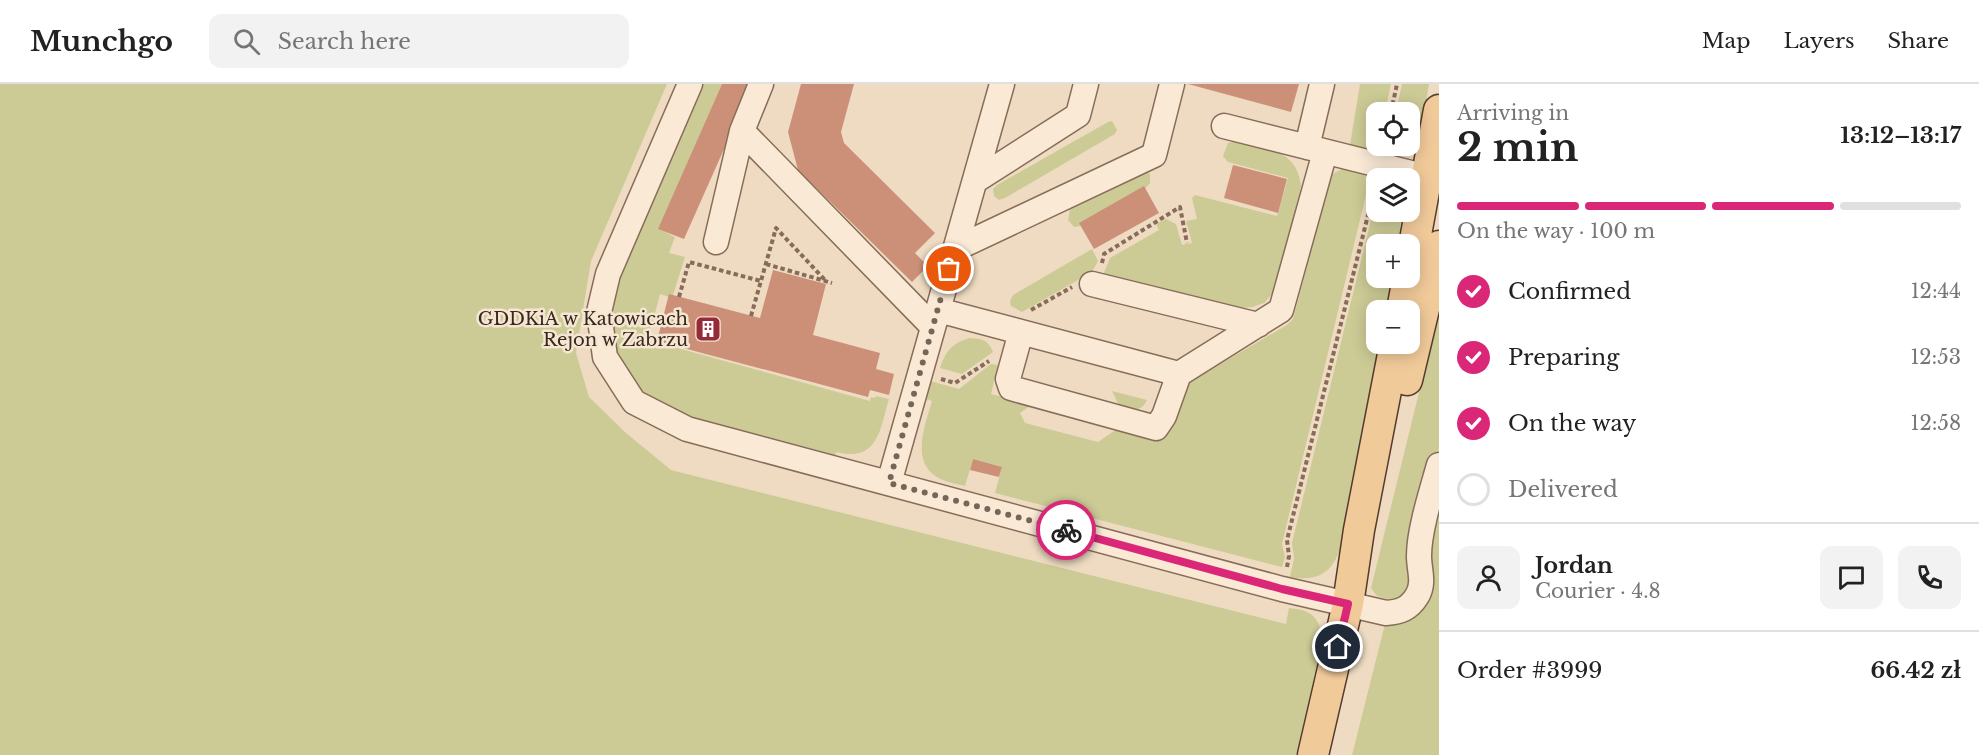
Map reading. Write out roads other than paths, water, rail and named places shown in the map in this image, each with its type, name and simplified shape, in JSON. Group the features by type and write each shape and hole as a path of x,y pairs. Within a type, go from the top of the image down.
{"main road":[{"path":"1416,234 1439,110"},
{"path":"1348,604 1364,558 1439,246"},
{"path":"1313,755 1348,604 1359,530 1393,354"}],"street":[{"path":"690,84 608,274 598,312 605,357 634,402 687,429 1282,589 1386,613 1398,612 1410,606 1418,595 1422,582 1419,554 1439,465"},
{"path":"716,242 742,131 761,84"},
{"path":"889,483 1002,84"},
{"path":"975,181 1078,115 1086,84"},
{"path":"955,249 1154,155 1172,84"},
{"path":"1023,323 1008,379 1011,388 1156,428 1164,416 1179,374 1281,310 1316,149 1322,84"},
{"path":"1224,126 1427,177"},
{"path":"742,131 936,319 1023,323 1179,374"},
{"path":"1091,278 1258,325"}],"place":[{"name":"GDDKiA w Katowicach Rejon w Zabrzu","path":"708,329"}]}
